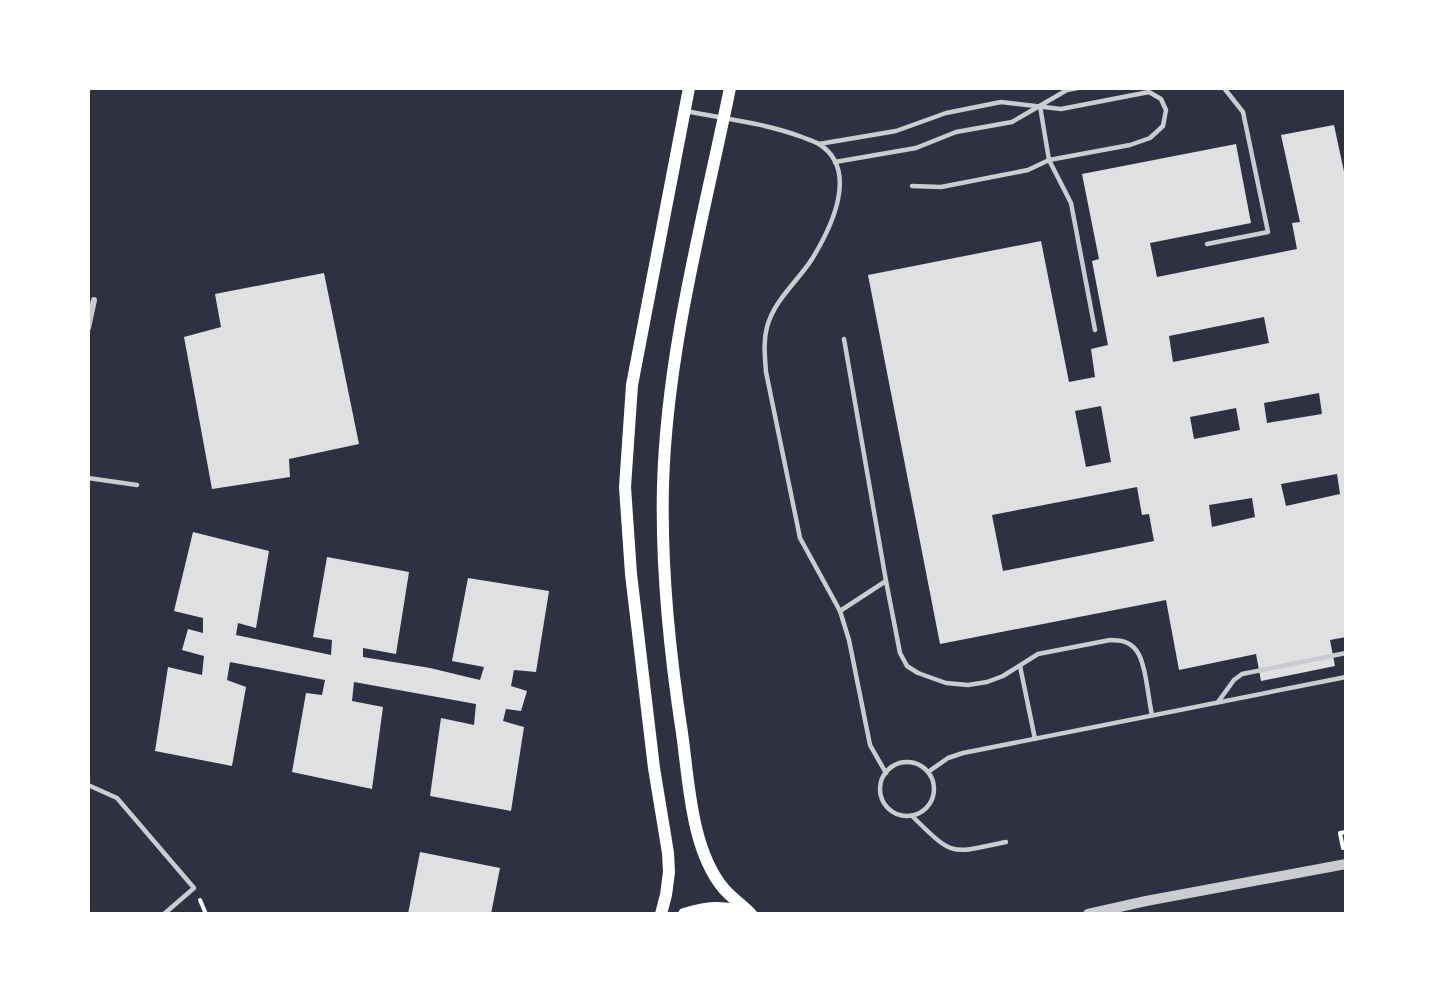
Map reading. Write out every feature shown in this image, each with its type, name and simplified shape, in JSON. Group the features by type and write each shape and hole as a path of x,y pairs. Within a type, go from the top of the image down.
{"main road":[{"path":"661,914 669,872 668,853 654,768 631,574 625,487 632,385 688,88"},
{"path":"730,88 689,273 672,382 663,485 666,580 679,713 696,828 709,863 724,888 749,914"},
{"path":"684,914 699,909 718,907 736,909 749,914"}],"street":[{"path":"88,328 94,300"},
{"path":"1088,914 1158,898 1346,864"}],"lane":[{"path":"835,162 916,148 956,132 1012,122 1067,90 1078,88"},
{"path":"1207,244 1268,232 1243,112 1224,88"},
{"path":"819,144 896,130 946,113 1001,102 1061,109 1149,93 1161,99 1166,111 1163,126 1150,138 1130,146 1049,160 1028,170 941,187 912,186"},
{"path":"1040,106 1049,160 1071,203 1095,330"},
{"path":"684,110 778,128 819,144 835,162 840,176 840,193 836,209 812,259 777,305 767,326 764,348 766,372 800,538 840,611 849,640 870,745 886,773"},
{"path":"844,339 886,581 900,653 907,666 918,673 946,682 968,685 987,682 1020,666 1038,654 1110,640 1121,640 1137,650 1141,659 1152,715"},
{"path":"88,478 137,485"},
{"path":"840,611 886,581"},
{"path":"1218,702 1234,680 1242,674 1346,653"},
{"path":"1020,666 1035,739"},
{"path":"928,772 948,758 963,753 1346,677"},
{"path":"902,763 911,763 920,765 928,772 934,789 933,799 921,813 902,816 893,813 886,806 880,790 886,773 892,767 902,763"},
{"path":"88,785 93,785 117,798 194,888 164,914"},
{"path":"912,816 944,847 953,851 1006,842"}],"building":[{"path":"1334,125 1346,181 1346,637 1330,640 1335,666 1261,681 1256,654 1179,670 1166,600 940,644 868,275 1041,241 1069,382 1095,377 1091,349 1108,345 1092,261 1099,259 1082,174 1236,144 1251,223 1150,243 1157,277 1297,249 1292,223 1300,222 1281,135","holes":["1264,317 1269,343 1173,362 1169,336","1319,393 1322,414 1267,423 1264,403","1101,406 1111,462 1086,467 1075,411","1236,408 1240,430 1194,439 1190,417","1337,474 1340,494 1286,506 1281,484","1137,487 1142,515 1149,514 1154,541 1003,571 992,515","1252,498 1255,517 1212,527 1209,505"]},
{"path":"324,273 359,444 289,459 290,477 212,489 184,337 221,327 215,294"},
{"path":"193,532 269,551 256,628 238,623 236,635 331,655 332,640 313,637 327,557 409,572 396,654 363,648 363,657 430,668 480,680 484,667 452,661 468,578 549,591 536,672 514,670 511,686 527,691 521,711 506,709 503,721 524,727 511,811 430,796 441,718 474,725 476,704 354,682 352,701 383,707 372,789 292,772 306,693 322,695 325,680 230,662 227,680 246,687 232,766 155,751 168,667 202,675 204,656 182,650 188,629 203,633 203,618 174,611"},
{"path":"420,852 500,868 491,914 408,914"}]}
